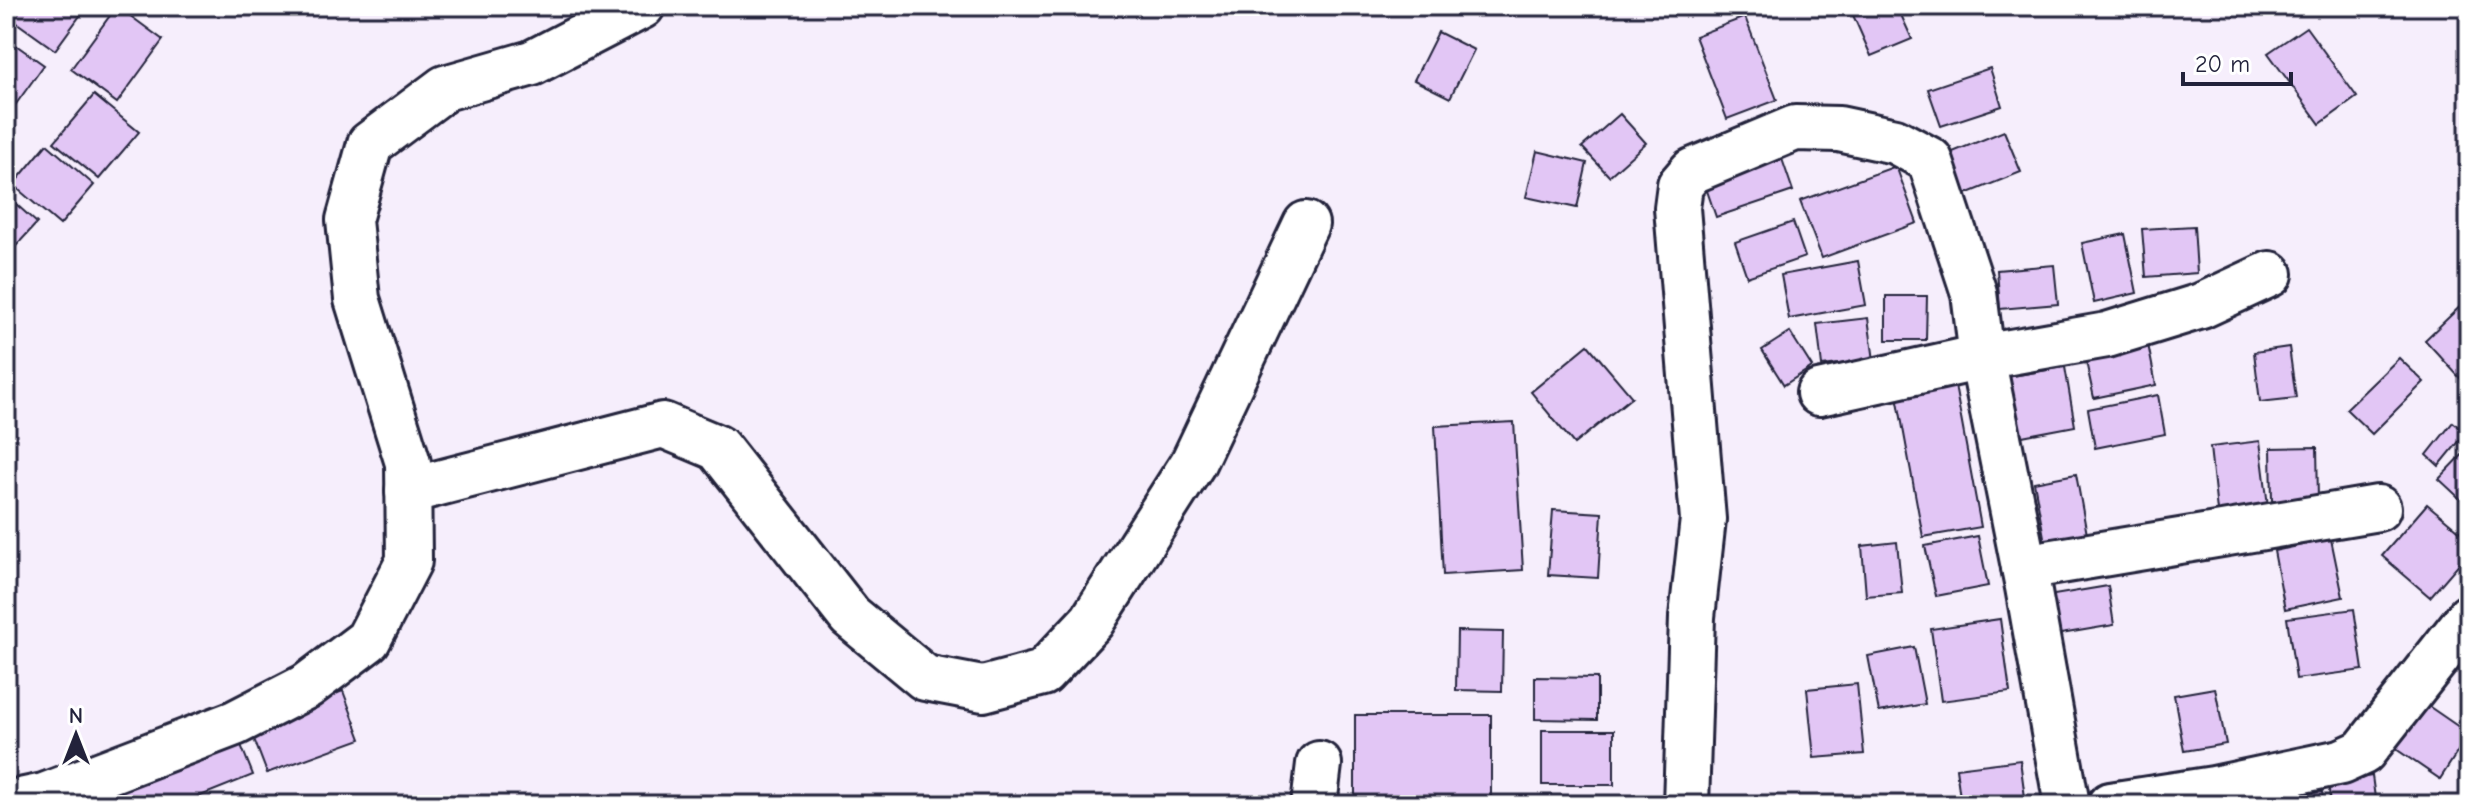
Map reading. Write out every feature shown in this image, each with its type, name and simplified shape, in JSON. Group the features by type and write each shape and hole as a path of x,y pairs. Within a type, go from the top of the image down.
{"street":[{"path":"6,804 44,796 235,723 307,686 368,640 409,561 408,463 357,299 349,220 370,144 445,88 532,63 642,6"},
{"path":"1686,805 1692,617 1703,519 1677,208 1680,185 1692,171 1795,128 1839,129 1895,141 1930,160 1974,293 1982,357 2067,805"},
{"path":"408,491 663,425 718,448 850,616 925,678 983,689 1043,673 1092,621 1193,463 1306,224"},
{"path":"1819,393 1982,357 2107,335 2201,306 2270,274"},
{"path":"2024,567 2378,508"},
{"path":"2110,805 2214,789 2341,762 2363,752 2469,617"}],"building":[{"path":"11,6 87,6 55,50 6,15"},
{"path":"117,6 163,40 117,103 71,69"},
{"path":"1849,6 1897,6 1912,39 1871,56"},
{"path":"1745,17 1777,100 1727,119 1695,36"},
{"path":"2306,27 2357,97 2320,124 2268,53"},
{"path":"1438,32 1474,50 1450,98 1414,80"},
{"path":"6,38 44,65 6,118"},
{"path":"1990,68 2002,106 1941,126 1928,89"},
{"path":"94,95 139,132 99,179 54,142"},
{"path":"1620,114 1646,143 1609,176 1582,147"},
{"path":"2004,131 2021,172 1949,201 1933,160"},
{"path":"47,144 94,185 60,225 13,185"},
{"path":"1537,151 1587,163 1577,208 1526,197"},
{"path":"1780,153 1793,191 1716,217 1703,179"},
{"path":"1896,166 1917,223 1822,258 1800,201"},
{"path":"6,195 37,223 6,257"},
{"path":"1793,222 1805,257 1747,277 1735,242"},
{"path":"2194,226 2197,273 2146,277 2142,229"},
{"path":"2125,234 2137,293 2094,303 2082,243"},
{"path":"1858,261 1866,305 1789,319 1781,275"},
{"path":"2054,265 2058,304 2000,309 1997,270"},
{"path":"1886,296 1927,296 1926,340 1886,340"},
{"path":"2469,300 2469,388 2425,340"},
{"path":"1868,318 1874,360 1822,366 1817,324"},
{"path":"1790,332 1812,367 1784,385 1762,350"},
{"path":"2146,334 2156,385 2094,398 2083,348"},
{"path":"1588,345 1632,397 1574,444 1531,392"},
{"path":"2289,347 2296,398 2260,402 2254,352"},
{"path":"2399,358 2424,382 2372,434 2346,409"},
{"path":"2065,367 2075,426 2017,437 2007,377"},
{"path":"1954,380 1981,527 1923,537 1896,390"},
{"path":"2158,395 2165,434 2095,448 2088,409"},
{"path":"1514,422 1523,570 1443,575 1435,426"},
{"path":"2453,422 2466,433 2439,466 2427,455"},
{"path":"2260,441 2269,514 2218,520 2210,447"},
{"path":"2317,447 2318,500 2272,501 2271,448"},
{"path":"2469,448 2469,507 2439,479"},
{"path":"2076,474 2088,540 2046,548 2034,482"},
{"path":"2427,504 2469,539 2469,552 2430,597 2382,556"},
{"path":"1553,510 1602,513 1598,578 1548,575"},
{"path":"1978,536 1988,586 1936,596 1925,546"},
{"path":"2331,539 2343,597 2285,609 2274,551"},
{"path":"1897,542 1902,593 1866,596 1862,546"},
{"path":"2108,586 2114,625 2055,635 2048,596"},
{"path":"2354,609 2363,670 2296,679 2287,618"},
{"path":"2000,619 2010,692 1941,701 1931,629"},
{"path":"1457,631 1503,632 1502,691 1456,690"},
{"path":"1914,647 1925,704 1879,712 1868,656"},
{"path":"2469,674 2469,698 2458,690"},
{"path":"1535,677 1597,678 1597,720 1535,719"},
{"path":"1857,684 1864,754 1814,758 1807,689"},
{"path":"2215,688 2226,744 2184,751 2174,695"},
{"path":"343,691 361,739 267,773 249,726"},
{"path":"2424,703 2469,734 2440,779 2393,747"},
{"path":"1355,715 1491,715 1491,805 1355,805"},
{"path":"1542,730 1614,730 1614,785 1542,785"},
{"path":"237,735 253,775 178,805 80,805"},
{"path":"2020,760 2026,805 1961,805 1956,768"},
{"path":"2372,776 2376,805 2331,805 2328,783"},
{"path":"2322,792 2324,805 2268,805 2267,800"}]}
